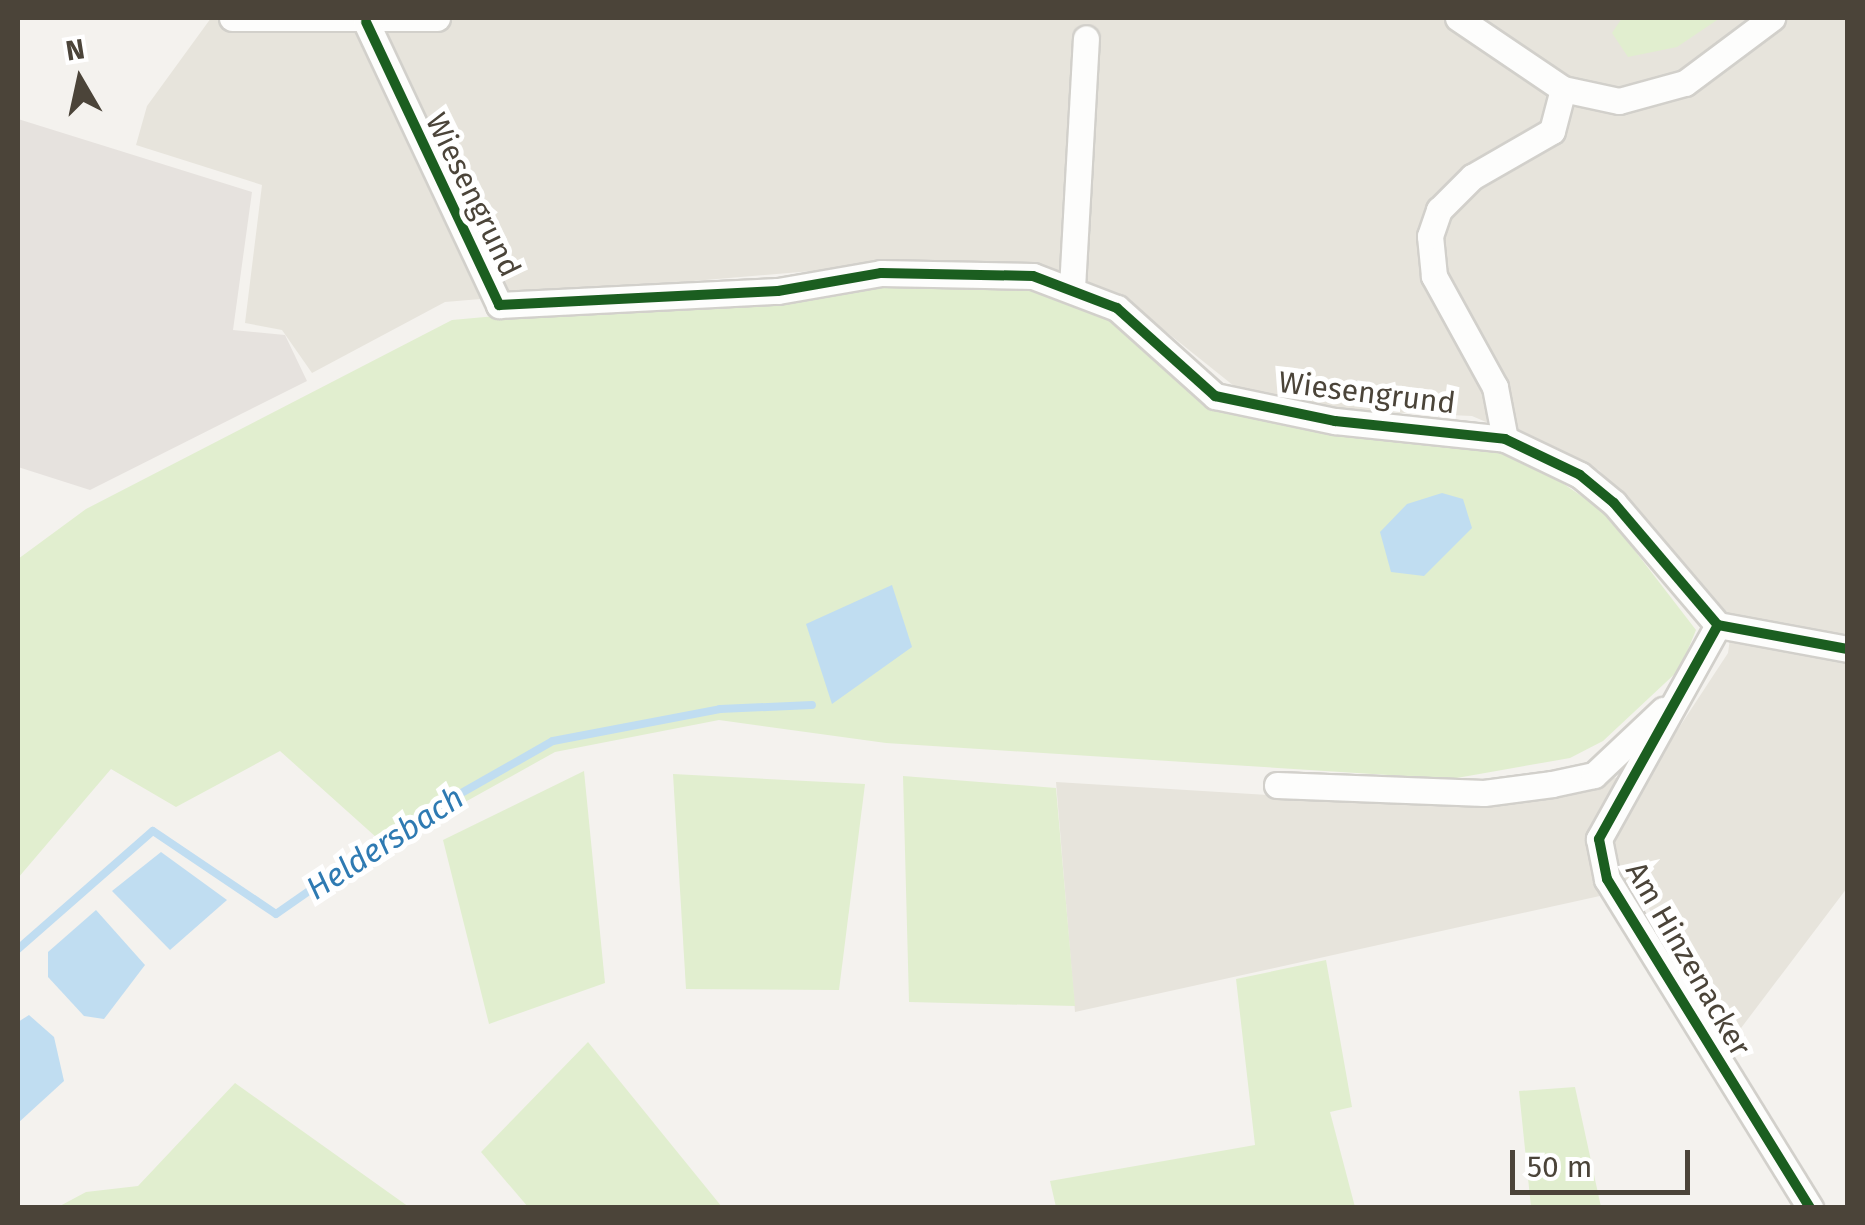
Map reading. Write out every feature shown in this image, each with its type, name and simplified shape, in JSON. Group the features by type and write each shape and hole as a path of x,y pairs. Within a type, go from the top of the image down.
{"street":[{"path":"232,18 366,22 437,18"},
{"path":"1458,18 1562,89 1619,101 1668,91 1772,18"},
{"name":"Wiesengrund","path":"366,22 499,305 778,291 881,272 1032,276 1117,308 1216,396 1335,421 1505,440 1580,475 1614,503 1718,625"},
{"path":"1072,288 1086,38"},
{"path":"1505,440 1494,388 1434,276 1430,236 1439,210 1472,178 1552,131 1562,89"},
{"path":"1718,625 1848,649"},
{"name":"Am Hinzenacker","path":"1718,625 1692,683 1609,809 1599,840 1607,878 1810,1208"},
{"path":"1277,785 1484,793 1594,775 1692,683"}],"shaded area":[{"path":"211,18 1847,18 1847,888 1732,1040 1636,888 1075,1012 1056,782 1467,807 1576,789 1643,770 1667,746 1728,653 1733,617 1688,580 1599,470 1472,416 1339,410 1234,386 1129,302 1035,266 895,264 445,302 312,373 282,330 245,323 262,185 136,145 147,106"},
{"path":"18,119 252,192 233,330 285,335 307,381 90,490 18,467"}],"green space":[{"path":"1622,18 1720,18 1677,47 1628,57 1612,33"},
{"path":"882,281 1032,286 1112,316 1209,405 1467,440 1524,457 1605,512 1696,630 1680,669 1603,741 1570,758 1451,779 886,743 719,720 555,752 386,846 280,751 176,807 111,769 18,878 18,559 86,509 452,320"},
{"path":"584,771 605,983 489,1024 443,840"},
{"path":"673,774 865,784 839,990 686,989"},
{"path":"903,776 1056,788 1075,1006 909,1002"},
{"path":"1326,960 1352,1107 1330,1112 1355,1207 1056,1207 1050,1181 1255,1145 1236,979"},
{"path":"588,1042 722,1207 528,1207 481,1152"},
{"path":"235,1083 409,1207 58,1207 86,1192 138,1186"},
{"path":"1575,1087 1601,1207 1531,1207 1519,1091"}],"water":[{"path":"1442,493 1463,499 1472,528 1424,576 1391,572 1380,532 1407,504"},
{"path":"892,585 912,647 832,704 806,624"},
{"path":"161,852 227,900 170,950 112,891"},
{"path":"96,910 145,965 104,1019 84,1016 48,977 48,952"},
{"path":"29,1015 54,1037 64,1081 18,1123 18,1022"}],"waterway":[{"name":"Heldersbach","path":"18,949 153,831 276,914 398,829 553,741 720,709 812,705"}],"cycle path":[{"path":"366,22 499,305 778,291 881,273 1033,276 1117,308 1215,396 1335,421 1505,439 1580,475 1614,503 1718,625 1848,649"},
{"path":"1718,625 1599,839 1607,879 1810,1208"}]}
